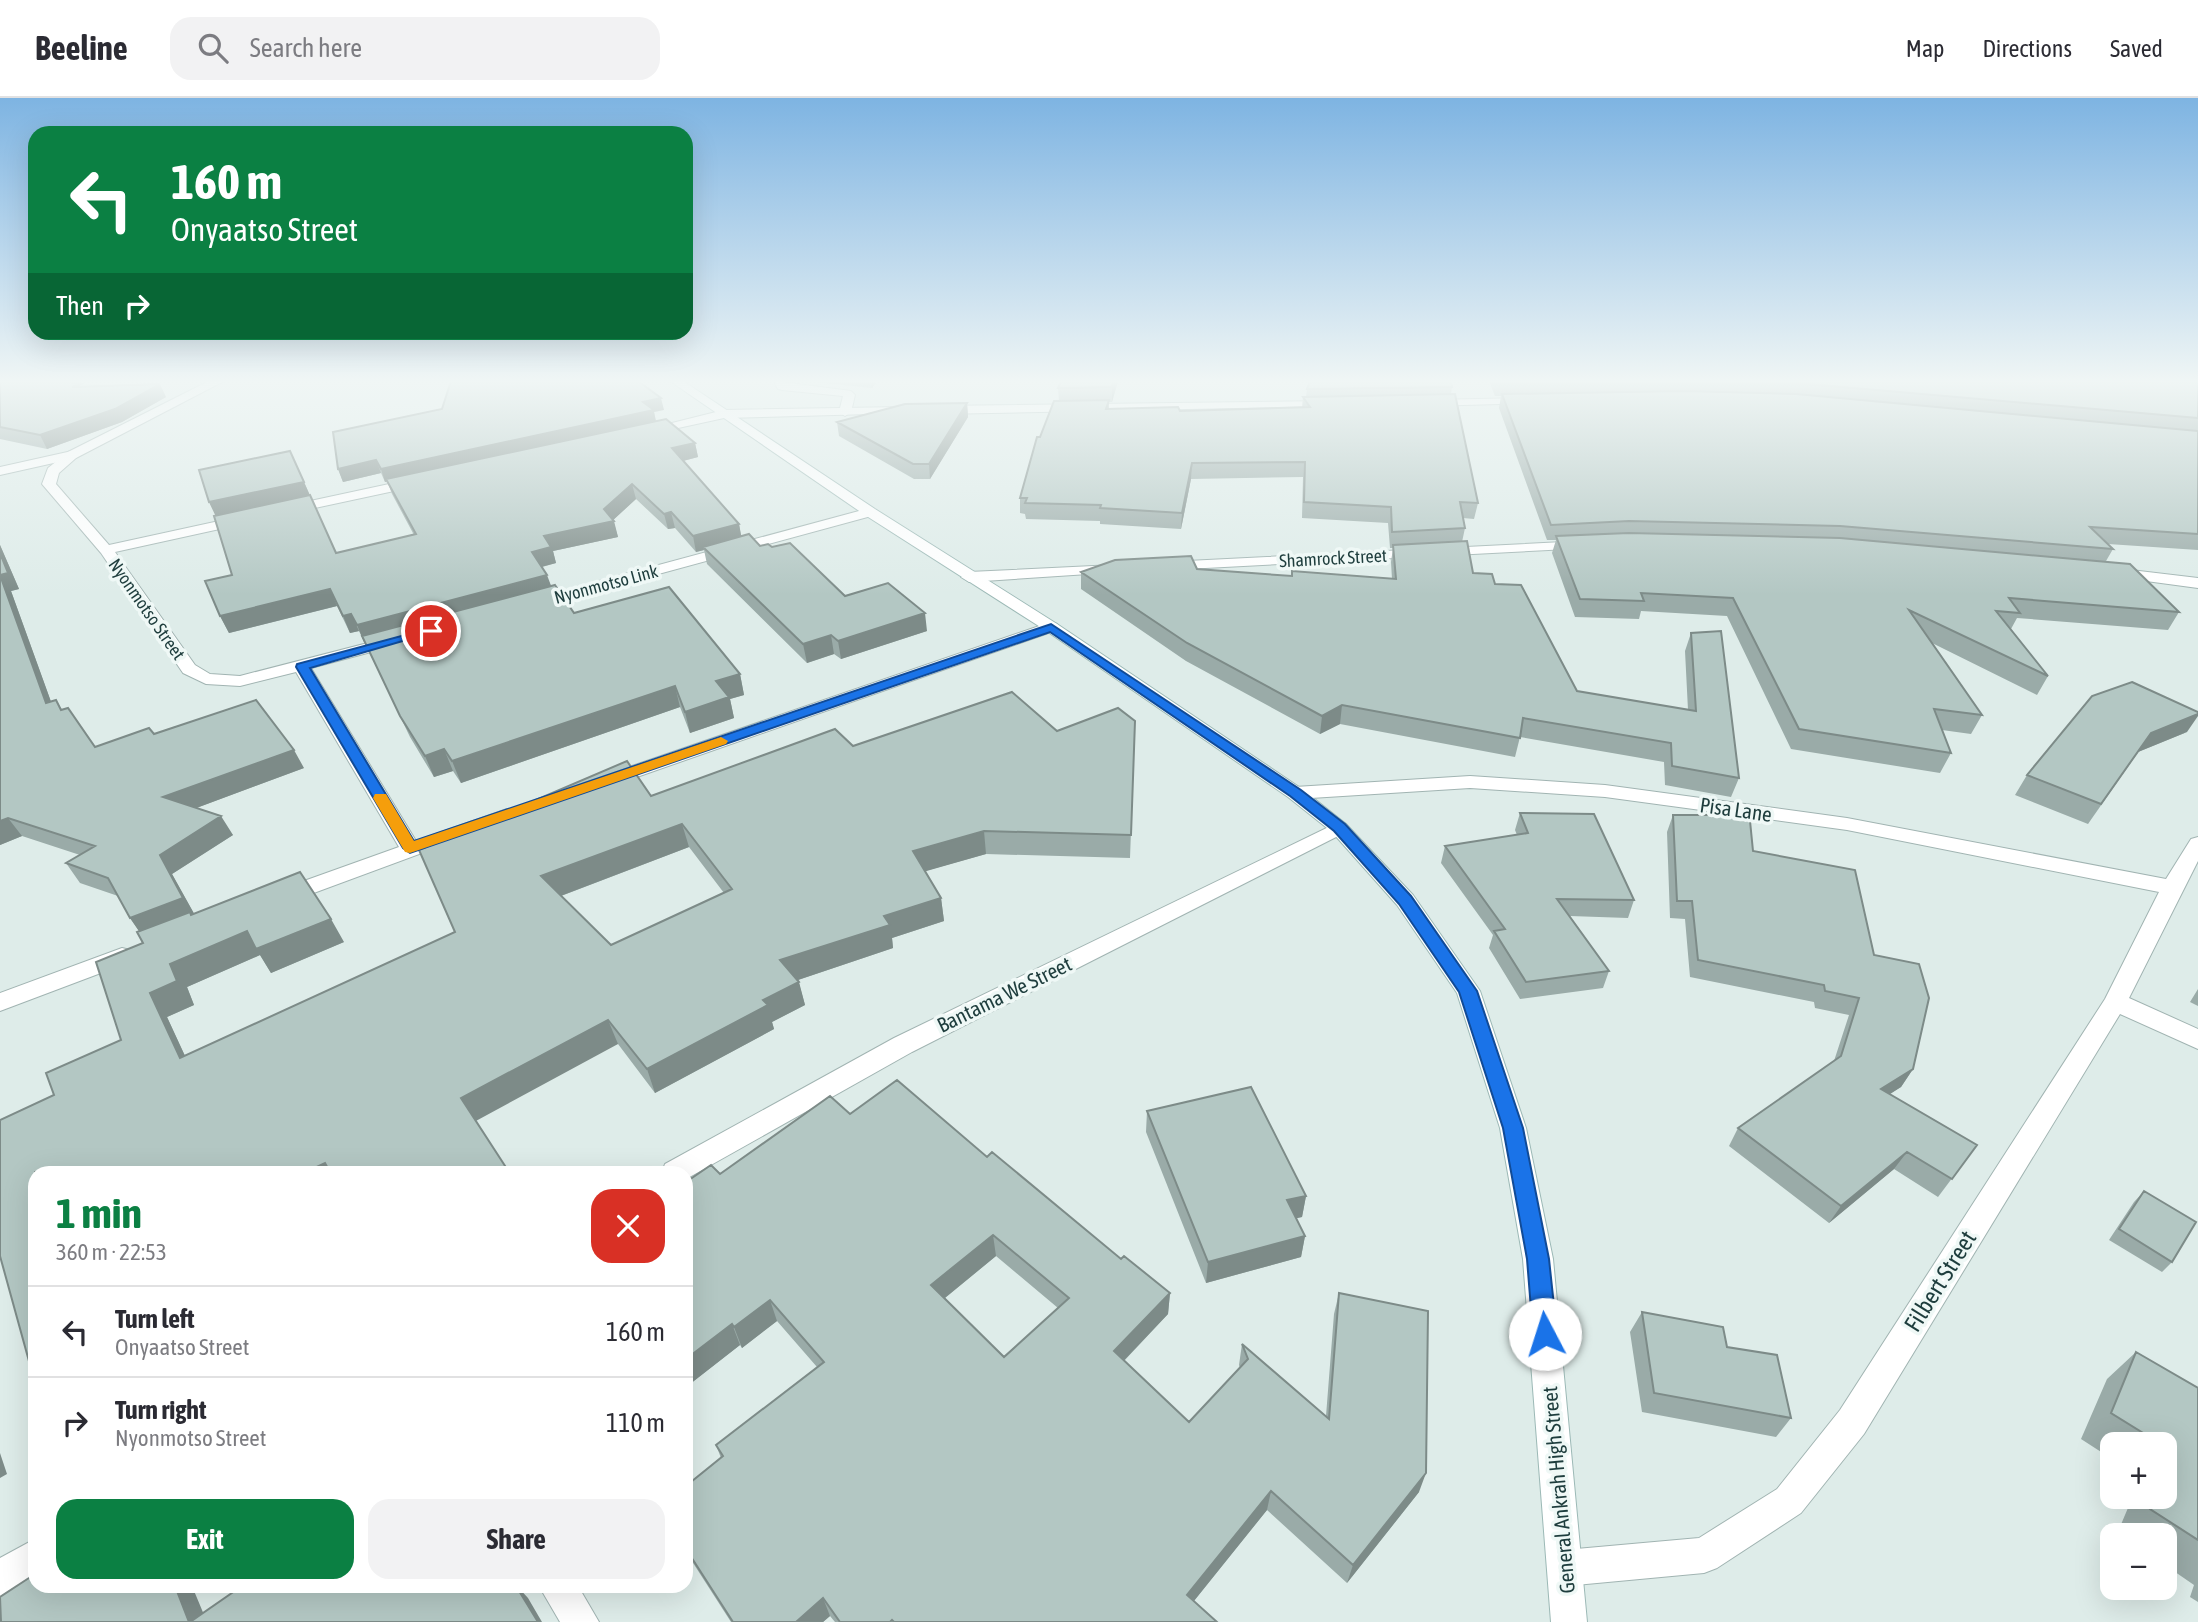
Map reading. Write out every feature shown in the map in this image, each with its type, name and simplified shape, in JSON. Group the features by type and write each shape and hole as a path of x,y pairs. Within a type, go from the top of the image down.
{"street":[{"name":"Nyonmotso Street","path":"80,452 53,471 50,484 106,550 189,669 206,679 240,681 302,667"},
{"name":"General Ankrah High Street","path":"781,452 1051,627 1295,793 1339,828 1405,900 1468,991 1513,1128 1538,1259 1569,1622"},
{"path":"0,471 45,459 72,456"},
{"path":"106,550 428,479"},
{"name":"Nyonmotso Link","path":"513,609 870,512"},
{"name":"Shamrock Street","path":"1151,567 1597,544"},
{"path":"970,577 1123,569"},
{"path":"2094,571 2198,583"},
{"path":"594,785 1051,627"},
{"path":"408,638 302,667 410,848"},
{"name":"Pisa Lane","path":"1295,793 1470,782 1605,791 1847,824 2172,887"},
{"path":"269,901 410,848 528,808"},
{"name":"Bantama We Street","path":"686,1166 903,1045 1339,828"},
{"name":"Filbert Street","path":"1565,1568 1704,1555 1789,1501 1852,1422 2115,1002 2172,887 2198,844"},
{"path":"0,1002 141,949"},
{"path":"2115,1002 2198,1040"},
{"path":"0,1579 28,1561"},
{"path":"562,1593 581,1622"}],"building":[{"path":"291,452 304,482 209,502 199,470"},
{"path":"336,452 459,452 381,469 376,460 338,469"},
{"path":"511,452 676,452 739,524 693,536 671,512 664,514 632,484 604,509 614,521 544,536 551,547 532,552 547,575 357,625 351,614 343,616 330,589 220,616 205,581 232,575 214,516 310,495 336,553 416,534 386,479"},
{"path":"892,452 936,452 929,464 913,464"},
{"path":"1033,452 1467,452 1478,503 1460,502 1465,528 1392,532 1391,507 1304,502 1305,462 1192,463 1182,513 1100,508 1101,505 1025,503 1027,498 1020,498"},
{"path":"1524,452 2198,452 2198,534 2090,527 2113,549 1840,526 1629,521 1551,525"},
{"path":"1629,533 1840,538 2130,564 2179,612 2009,598 2020,613 1996,611 2048,676 1909,610 1982,715 1934,709 1951,753 1799,729 1733,598 1641,593 1644,601 1580,599 1556,536"},
{"path":"749,534 760,546 768,544 772,547 790,543 845,596 888,583 925,613 838,641 831,635 803,644 703,547"},
{"path":"1467,541 1473,573 1492,574 1495,584 1521,585 1577,691 1696,711 1691,633 1721,631 1739,778 1672,766 1671,743 1523,718 1520,738 1342,705 1322,716 1187,643 1081,572 1115,560 1191,556 1197,569 1292,576 1292,571 1396,579 1393,545"},
{"path":"0,553 8,573 0,575"},
{"path":"0,575 46,703 56,700 61,710 68,708 95,747 149,728 154,734 256,700 294,750 163,797 221,816 160,855 183,898 130,918 108,878 66,863 95,846 8,818 0,821"},
{"path":"555,585 574,613 669,587 740,674 716,681 729,697 685,712 675,686 452,761 444,749 425,756 400,716 362,636"},
{"path":"2132,682 2198,714 2151,733 2101,804 2027,775 2092,696"},
{"path":"1012,692 1057,731 1118,708 1135,721 1131,835 984,831 913,851 941,898 884,916 890,925 780,960 799,982 763,1000 768,1005 647,1069 608,1020 461,1098 505,1166 327,1166 325,1163 319,1166 28,1166 28,1358 0,1256 0,1120 54,1095 46,1073 121,1040 96,962 143,943 137,932 190,912 191,915 300,872 331,919 256,949 247,931 170,964 177,981 150,993 180,1058 455,932 419,850 627,761 651,796 835,729 853,746","holes":["682,824 732,889 611,945 541,876"]},
{"path":"1520,813 1594,814 1634,900 1557,899 1609,971 1526,982 1494,931 1505,929 1445,846 1528,833"},
{"path":"1673,815 1742,815 1742,820 1750,821 1753,851 1855,870 1874,955 1919,964 1929,998 1913,1069 1881,1089 1977,1145 1952,1179 1907,1152 1841,1206 1738,1128 1841,1056 1859,998 1825,991 1824,985 1698,960 1692,901 1677,901"},
{"path":"897,1080 987,1157 992,1152 1121,1259 1124,1256 1170,1293 1114,1351 1189,1422 1248,1359 1242,1344 1329,1419 1339,1293 1428,1311 1426,1473 1353,1565 1271,1491 1187,1595 1217,1622 840,1622 823,1598 796,1622 733,1622 693,1560 693,1480 723,1456 716,1445 824,1362 770,1300 693,1354 693,1177 711,1165 720,1174 830,1096 850,1114","holes":["993,1235 1069,1298 1004,1357 931,1285"]},
{"path":"1251,1087 1306,1196 1287,1200 1305,1236 1208,1262 1147,1111"},
{"path":"2144,1191 2196,1222 2172,1262 2119,1229"},
{"path":"1642,1312 1723,1327 1727,1347 1777,1355 1791,1418 1654,1393"},
{"path":"2136,1352 2198,1388 2198,1540 2177,1526 2177,1523 2172,1523 2150,1509 2177,1509 2177,1432 2142,1432 2111,1413"},
{"path":"28,1579 28,1593 178,1593 189,1622 1,1622 0,1597"},
{"path":"232,1593 520,1593 538,1622 190,1622"}],"slow traffic":[{"path":"380,798 410,848 721,741"}],"route":[{"path":"431,631 302,667 410,848 1051,627 1295,793 1339,828 1405,900 1468,991 1513,1128 1538,1259 1545,1334"}]}
